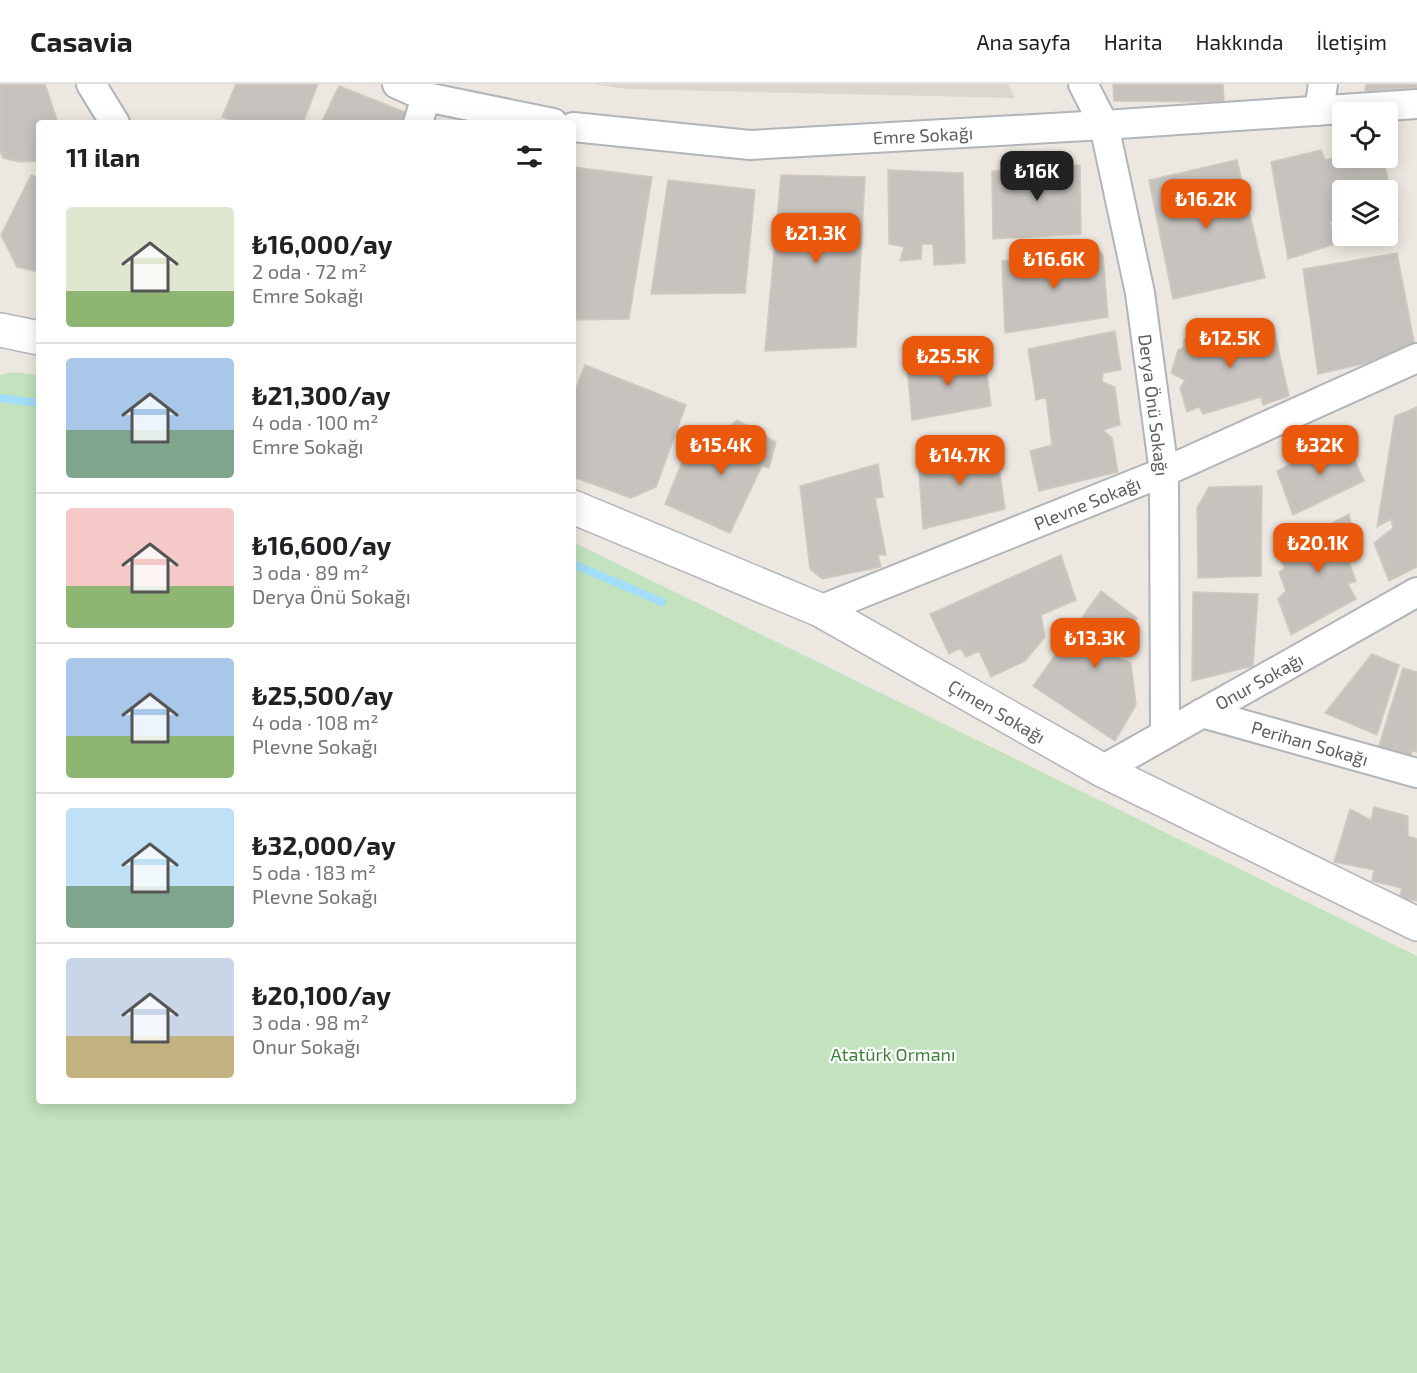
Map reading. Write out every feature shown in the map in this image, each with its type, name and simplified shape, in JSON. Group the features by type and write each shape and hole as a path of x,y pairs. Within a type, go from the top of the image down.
{"main road":[{"path":"0,330 36,337"},
{"name":"Çimen Sokağı","path":"576,508 820,610 1102,770 1417,924"}],"street":[{"path":"91,84 113,120"},
{"path":"398,84 422,110 523,120"},
{"name":"Derya Önü Sokağı","path":"1083,84 1104,125 1140,293 1164,472 1165,734"},
{"name":"Emre Sokağı","path":"576,127 750,145 1104,125 1321,98 1417,104"},
{"name":"Plevne Sokağı","path":"820,610 1164,472 1417,358"},
{"name":"Onur Sokağı","path":"1102,770 1417,592"},
{"name":"Perihan Sokağı","path":"1202,713 1417,773"}],"shaded area":[{"path":"593,84 1008,84 1015,98 625,89"}],"green space":[{"name":"Atatürk Ormanı","path":"13,372 36,375 36,1104 576,1104 576,543 1417,956 1417,1373 0,1373 0,375"}],"building":[{"path":"0,84 45,84 57,120 36,120 36,161 20,162 3,158 0,151"},
{"path":"236,84 318,84 304,120 231,120 222,117"},
{"path":"1113,84 1223,84 1224,102 1114,101"},
{"path":"1366,84 1417,84 1417,88 1365,91"},
{"path":"339,86 410,114 408,120 322,120"},
{"path":"1321,150 1325,160 1332,158 1332,168 1385,168 1388,180 1332,180 1332,222 1330,222 1332,245 1288,259 1271,162"},
{"path":"1237,160 1265,278 1173,299 1149,180"},
{"path":"1080,165 1081,234 993,239 992,171"},
{"path":"576,167 652,177 629,319 576,320"},
{"path":"888,170 963,173 965,263 934,265 933,244 922,244 921,259 900,261 904,247 889,244"},
{"path":"31,175 36,177 36,271 17,267 1,235"},
{"path":"781,175 865,177 856,347 765,351"},
{"path":"668,180 755,190 745,293 651,294"},
{"path":"1095,247 1103,255 1108,317 1005,333 1002,261"},
{"path":"1397,253 1416,352 1318,374 1303,269"},
{"path":"1273,325 1289,396 1263,405 1261,397 1203,414 1199,407 1187,412 1180,388 1185,380 1171,373 1178,350 1184,347 1184,339 1233,327 1236,337"},
{"path":"1115,331 1121,370 1103,373 1102,382 1115,387 1120,425 1103,430 1112,438 1118,472 1039,491 1030,451 1052,445 1046,397 1036,400 1028,349"},
{"path":"985,357 991,406 912,420 907,366"},
{"path":"585,365 686,405 656,487 631,498 576,478 576,388"},
{"path":"1417,407 1417,567 1389,581 1374,543 1393,528 1391,519 1377,527 1395,416"},
{"path":"737,420 776,442 769,468 762,466 730,533 665,504 690,442 703,449"},
{"path":"1344,436 1364,481 1293,515 1277,471"},
{"path":"996,446 1005,509 923,529 918,459"},
{"path":"878,464 883,497 875,498 886,555 878,555 881,567 822,579 810,569 800,486"},
{"path":"1262,486 1261,576 1198,578 1197,508 1209,487"},
{"path":"1349,514 1357,551 1349,562 1356,581 1348,584 1356,599 1291,635 1278,599 1286,591 1279,572 1285,568 1276,552"},
{"path":"1061,555 1076,600 1041,615 1045,637 1025,661 991,677 979,651 966,657 960,648 949,654 930,614"},
{"path":"1101,591 1137,618 1114,656 1131,663 1136,705 1115,741 1033,686"},
{"path":"1193,592 1258,594 1253,666 1192,681"},
{"path":"1372,654 1399,665 1377,735 1325,713"},
{"path":"1403,668 1417,672 1417,752 1412,751 1410,761 1377,752"},
{"path":"1374,807 1408,816 1408,836 1417,839 1417,901 1399,898 1402,888 1372,881 1374,870 1334,862 1350,809 1371,820"}],"waterway":[{"path":"0,398 36,403"},
{"path":"576,565 662,602"}]}
